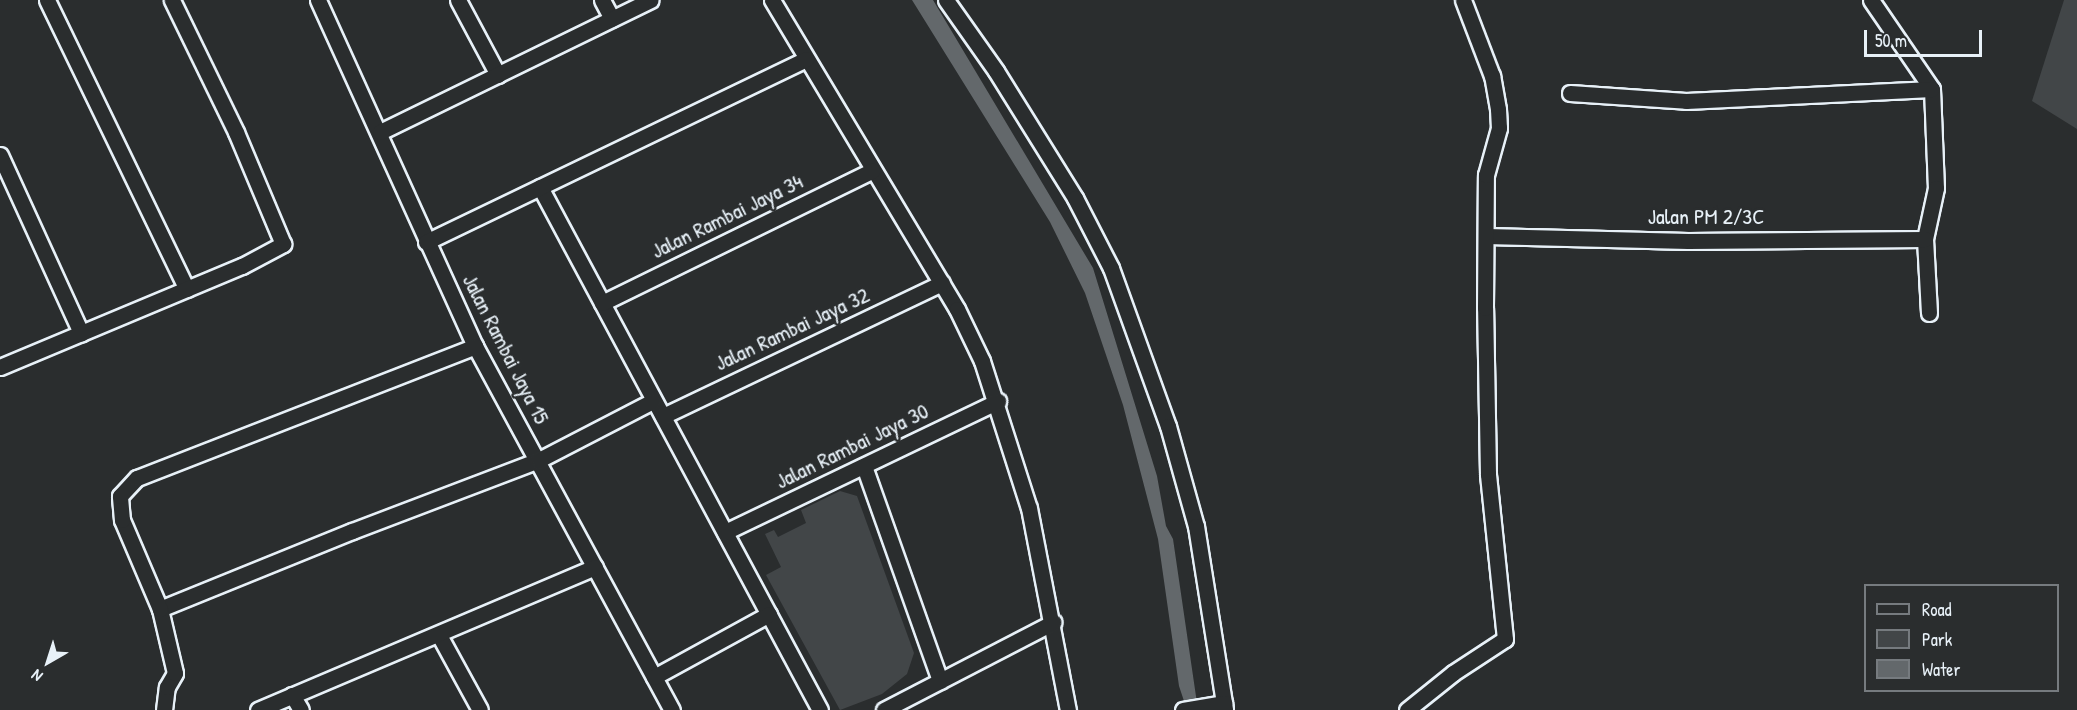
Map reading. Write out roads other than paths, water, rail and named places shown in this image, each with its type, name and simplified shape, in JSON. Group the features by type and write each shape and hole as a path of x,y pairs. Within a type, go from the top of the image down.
{"street":[{"path":"47,0 187,289"},
{"path":"0,367 187,289 283,244 236,132 172,0"},
{"name":"Jalan Rambai Jaya 15","path":"318,0 380,132 426,242 475,346 539,460 672,710"},
{"path":"458,0 498,75"},
{"path":"602,0 612,19"},
{"path":"380,132 651,0"},
{"path":"772,0 872,171 942,283 998,401 1029,508 1054,622 1068,710"},
{"path":"946,0 1075,198 1111,268 1168,426 1196,526 1220,706 1183,710"},
{"path":"1407,710 1453,673 1505,639 1488,474 1486,175 1498,128 1498,109 1492,76 1463,0"},
{"path":"1871,0 1932,88 1935,188 1925,239 1929,313"},
{"path":"426,242 806,58"},
{"path":"1570,93 1686,101 1932,88"},
{"path":"0,155 81,333"},
{"name":"Jalan Rambai Jaya 34","path":"602,303 872,171"},
{"path":"540,187 820,710"},
{"name":"Jalan PM 2/3C","path":"1486,236 1688,241 1925,239"},
{"name":"Jalan Rambai Jaya 32","path":"663,416 942,283"},
{"path":"164,710 167,687 175,673 160,609 122,520 120,496 137,478 475,346"},
{"path":"160,609 352,531 539,460 653,401"},
{"name":"Jalan Rambai Jaya 30","path":"725,532 998,401"},
{"path":"864,466 940,681"},
{"path":"258,710 595,567"},
{"path":"654,677 769,614"},
{"path":"884,710 1054,622"},
{"path":"439,635 480,710"},
{"path":"292,695 301,710"}],"water":[{"path":"912,0 933,0 1093,268 1157,476 1166,526 1173,539 1198,710 1187,710 1179,686 1158,539 1123,405 1085,293 1050,222"}]}
